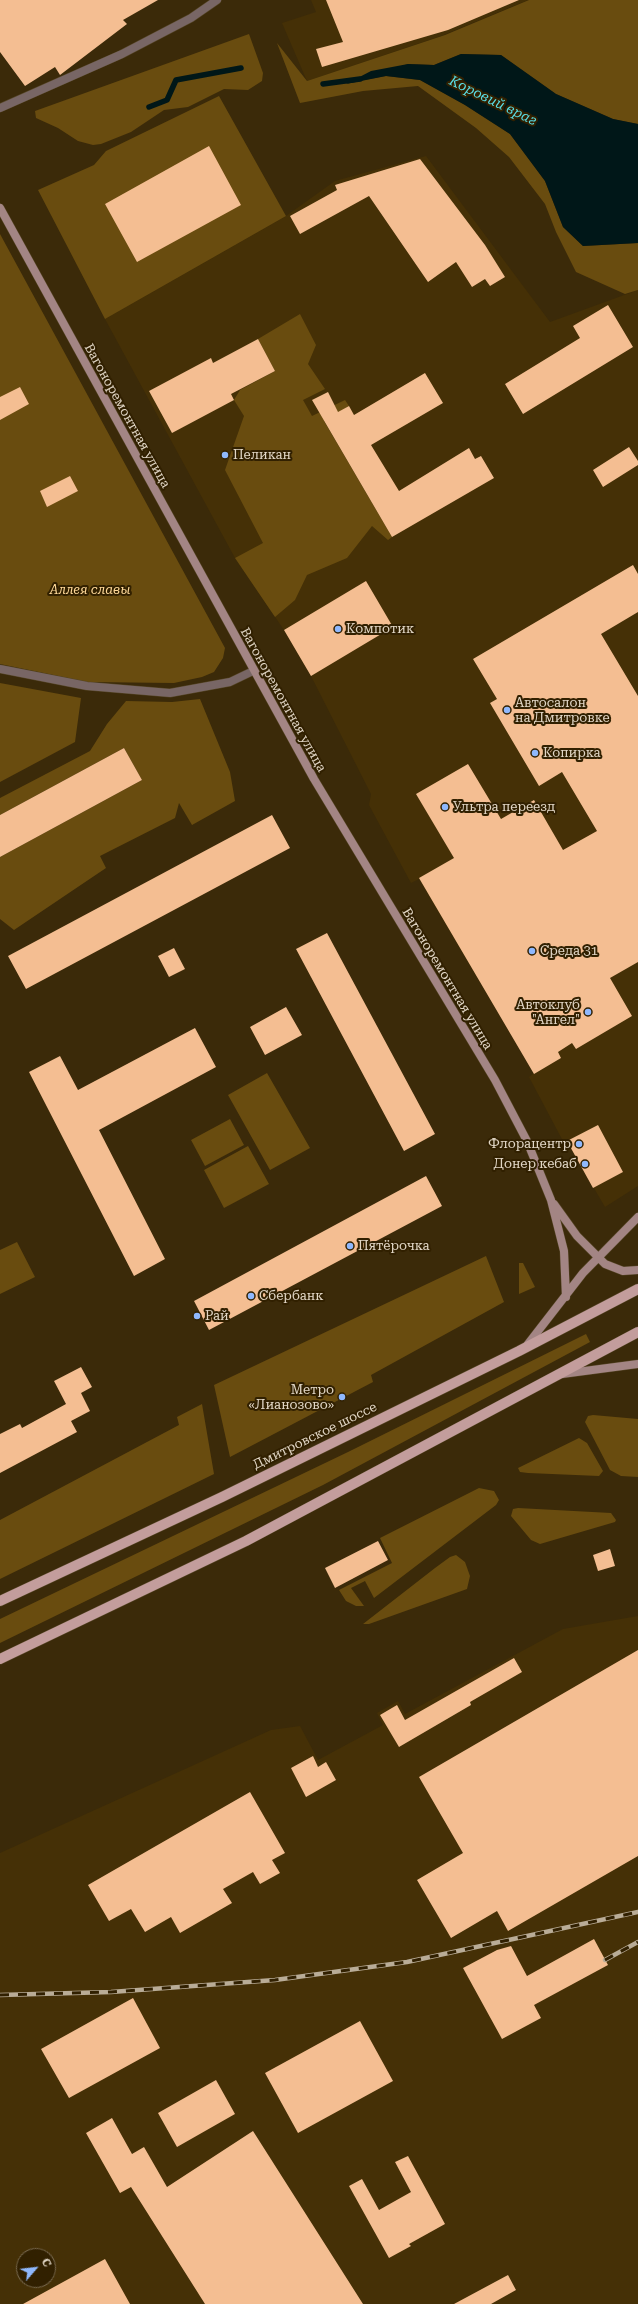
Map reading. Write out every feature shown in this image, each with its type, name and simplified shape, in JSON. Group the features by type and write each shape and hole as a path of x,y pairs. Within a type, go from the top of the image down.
{"main road":[{"name":"Дмитровское шоссе","path":"0,1601 222,1496 638,1289"},
{"path":"0,1659 246,1541 638,1332"}],"street":[{"path":"0,108 122,54 191,18 216,0"},
{"name":"Вагоноремонтная улица","path":"0,208 253,671 357,854 495,1080 527,1141 551,1200 564,1251 566,1296"},
{"path":"0,670 87,686 170,693 230,682 253,671"},
{"name":"Вагоноремонтная улица","path":"551,1200 577,1236 598,1256 615,1269 623,1271 638,1270"},
{"path":"528,1344 598,1256 638,1217"},
{"path":"558,1375 638,1364"}],"shaded area":[{"path":"311,0 528,0 441,36 307,81 282,23 316,12"},
{"path":"426,156 550,322 638,290 638,1186 605,1207 567,1142 564,1143 529,1077 534,1073 419,879 411,883 369,805 371,794 311,676 284,630 235,558 105,319 286,216 335,181"},
{"path":"638,1616 638,2304 0,2304 0,1853 271,1730 300,1726 318,1760 383,1725 377,1713 398,1701 405,1714 563,1629"}],"green space":[{"path":"529,0 638,0 638,124 613,119 556,94 501,55 461,54 434,65 408,64 348,83 386,76 420,80 465,105 510,134 545,181 563,227 583,246 638,243 638,290 625,294 576,272 556,232 545,204 509,157 476,128 418,86 363,91 300,103 277,43 307,81 445,35"},
{"path":"249,34 263,73 262,81 248,90 224,89 188,107 164,110 131,132 101,144 93,145 78,141 58,128 36,118 35,111"},
{"path":"219,96 286,216 105,319 38,190 94,165 106,151"},
{"name":"Аллея славы","path":"0,234 225,648 223,658 214,672 202,677 174,683 87,682 0,664"},
{"path":"300,314 316,345 308,364 325,389 303,400 312,416 345,400 349,406 324,421 392,537 388,540 372,526 347,558 307,575 295,600 275,617 235,558 263,543 225,470 244,416 234,400 240,390 275,371 258,339"},
{"path":"0,683 81,698 75,742 0,782"},
{"path":"200,699 230,772 235,801 192,825 179,803 175,818 100,856 106,868 14,930 0,919 0,857 142,780 124,748 0,815 0,798 90,751 107,724 126,701 172,702"},
{"path":"267,1073 310,1148 270,1170 228,1095"},
{"path":"230,1119 244,1145 205,1166 191,1140"},
{"path":"248,1146 269,1184 224,1208 204,1170"},
{"path":"17,1242 35,1277 0,1294 0,1250"},
{"path":"486,1256 504,1302 371,1375 373,1382 230,1457 214,1385"},
{"path":"519,1263 523,1263 535,1287 519,1294"},
{"path":"586,1334 590,1342 323,1485 0,1643 0,1619 348,1452"},
{"path":"202,1404 214,1474 0,1579 0,1520 179,1425 177,1417"},
{"path":"593,1415 638,1419 638,1477 621,1476 610,1470 585,1422 588,1416"},
{"path":"579,1438 587,1443 603,1471 599,1476 520,1472 518,1468"},
{"path":"479,1488 494,1491 499,1500 496,1505 374,1598 365,1581 351,1588 364,1606 356,1606 346,1601 339,1590 392,1563 380,1538"},
{"path":"518,1508 611,1513 616,1520 615,1522 540,1544 531,1540 511,1516 513,1509"},
{"path":"456,1555 465,1562 470,1576 467,1589 369,1624 363,1624 435,1568 450,1557"}],"water":[{"path":"461,54 501,55 556,94 613,119 638,124 638,243 583,246 563,227 545,181 510,134 465,105 420,80 386,76 346,84 371,71 408,64 434,65"}],"building":[{"path":"0,0 158,0 123,20 127,24 60,75 55,67 25,86 0,52"},
{"path":"326,0 519,0 448,30 322,67 316,49 343,42"},
{"path":"209,146 241,205 137,262 105,204"},
{"path":"420,159 485,245 505,277 490,286 485,279 472,287 456,262 428,282 369,196 300,234 290,216 337,190 335,185"},
{"path":"608,305 633,347 523,414 505,384 580,338 573,326"},
{"path":"258,339 275,371 231,394 234,400 172,433 149,391 211,358 213,363"},
{"path":"425,373 443,403 371,445 399,491 469,448 475,459 481,456 494,478 392,537 312,400 328,392 338,412 349,406 354,415"},
{"path":"20,387 29,404 0,420 0,397"},
{"path":"629,447 638,461 638,465 603,487 593,470"},
{"path":"70,476 78,491 47,507 40,491"},
{"path":"633,565 638,574 638,612 601,634 638,696 638,962 610,978 632,1016 576,1049 572,1043 558,1052 561,1058 534,1074 419,878 454,858 416,794 468,764 501,819 534,800 563,850 597,831 562,772 539,786 490,703 497,699 473,659"},
{"name":"Компотик","path":"366,581 393,627 311,676 284,630"},
{"path":"124,748 142,780 0,857 0,815"},
{"path":"272,815 290,848 26,989 8,956"},
{"path":"327,933 435,1134 404,1151 296,949"},
{"path":"174,948 185,969 169,977 158,956"},
{"path":"286,1007 302,1035 265,1055 250,1027"},
{"path":"195,1028 216,1067 99,1130 165,1259 134,1276 29,1072 60,1056 78,1090"},
{"path":"598,1125 623,1172 593,1188 567,1141"},
{"path":"426,1176 442,1206 209,1330 194,1301"},
{"path":"81,1367 92,1387 81,1393 90,1411 71,1421 77,1432 0,1473 0,1434 20,1424 22,1428 66,1404 54,1381"},
{"path":"378,1541 388,1560 335,1588 325,1568"},
{"path":"610,1549 615,1566 598,1571 593,1555"},
{"path":"638,1650 638,1856 508,1931 497,1911 451,1938 417,1880 463,1853 419,1777"},
{"path":"514,1658 522,1672 470,1702 471,1705 399,1747 380,1715 397,1705 405,1720"},
{"path":"313,1756 318,1767 326,1762 336,1780 306,1797 291,1768"},
{"path":"250,1792 285,1853 272,1860 280,1873 260,1884 253,1872 223,1889 232,1903 180,1933 171,1917 145,1932 131,1909 109,1921 88,1885"},
{"path":"594,1939 608,1965 534,2005 541,2018 502,2039 463,1968 497,1950 511,1946 527,1976"},
{"path":"133,1998 160,2048 69,2098 41,2049"},
{"path":"360,2021 393,2081 298,2133 265,2073"},
{"path":"216,2080 235,2114 177,2147 158,2113"},
{"path":"112,2118 132,2154 144,2147 167,2187 253,2131 363,2304 205,2304 131,2187 120,2193 86,2133"},
{"path":"408,2156 445,2224 409,2244 411,2246 389,2258 349,2186 362,2179 379,2210 411,2192 395,2162"},
{"path":"105,2259 130,2304 23,2304 52,2288 56,2288 56,2286"},
{"path":"508,2275 516,2290 491,2304 454,2304"}],"waterway":[{"name":"Коровий враг","path":"149,107 167,100 176,80 241,68"},
{"name":"Коровий враг","path":"323,84 360,79"}],"railway":[{"path":"0,1995 111,1992 275,1980 407,1962 638,1912"},
{"path":"605,1960 638,1942"}],"place":[{"name":"Пеликан","path":"225,455"},
{"name":"Компотик","path":"338,629"},
{"name":"Автосалон на Дмитровке","path":"507,710"},
{"name":"Копирка","path":"535,753"},
{"name":"Ультра переезд","path":"445,807"},
{"name":"Среда 31","path":"532,951"},
{"name":"Автоклуб \"Ангел\"","path":"588,1012"},
{"name":"Флорацентр","path":"579,1144"},
{"name":"Донер кебаб","path":"585,1164"},
{"name":"Пятёрочка","path":"350,1246"},
{"name":"Сбербанк","path":"251,1296"},
{"name":"Рай","path":"197,1316"},
{"name":"Метро «Лианозово»","path":"342,1397"}]}
